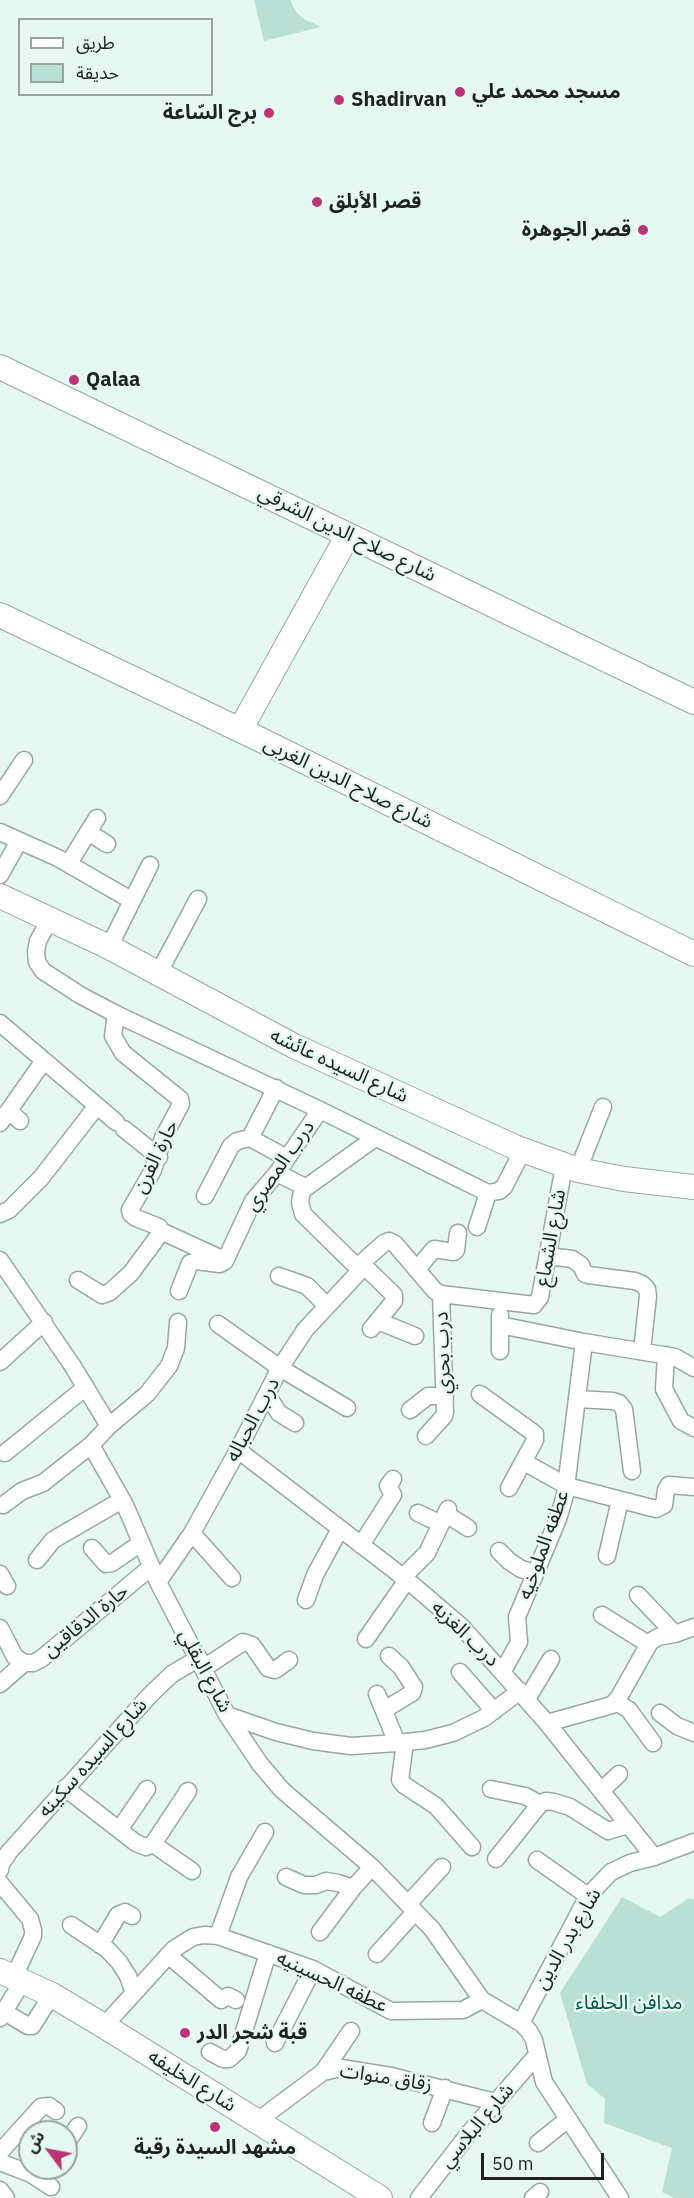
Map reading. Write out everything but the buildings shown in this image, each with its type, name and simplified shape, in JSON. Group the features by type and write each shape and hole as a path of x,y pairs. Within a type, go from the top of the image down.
{"main road":[{"name":"شارع صلاح الدين الشرقي","path":"0,367 694,716"},
{"name":"شارع صلاح الدين الشرقي","path":"0,384 694,702"},
{"path":"240,730 345,542"},
{"name":"شارع صلاح الدين الغربى","path":"0,615 240,730 694,954"},
{"name":"شارع السيده عائشه","path":"0,896 109,947 294,1046 523,1150 571,1168 624,1179 694,1187"},
{"name":"شارع الخليفه","path":"12,1976 52,1995 104,2026 380,2198"}],"street":[{"path":"0,796 24,760"},
{"path":"69,863 92,825 107,844"},
{"path":"0,832 69,863 131,900"},
{"path":"0,875 19,841"},
{"path":"109,947 150,865"},
{"path":"158,974 198,899"},
{"path":"50,918 38,941 36,951 37,962 43,971 80,995 116,1014 276,1088 488,1193 499,1191 504,1187 523,1150"},
{"name":"حارة الفرن","path":"116,1014 113,1036 123,1053 180,1099 179,1111 169,1124 159,1157 130,1210 136,1218 159,1227 161,1231"},
{"path":"0,1023 96,1107 159,1157"},
{"path":"10,1118 43,1062"},
{"path":"206,1196 231,1146 237,1141 246,1141 250,1138 276,1088"},
{"path":"1,1211 26,1195 96,1107"},
{"name":"شارع الشماع","path":"499,1302 530,1306 540,1297 548,1256 571,1168 603,1107"},
{"name":"درب المصري","path":"225,1261 249,1207 277,1173 320,1110"},
{"path":"250,1138 287,1158"},
{"path":"375,1138 304,1189 300,1202 303,1214 394,1295 394,1301 374,1325 415,1336"},
{"path":"277,1173 298,1183 304,1189"},
{"path":"477,1227 488,1193"},
{"path":"78,1280 102,1295 110,1292 142,1260 161,1231 225,1261"},
{"path":"417,1269 434,1249 454,1252 458,1233"},
{"name":"درب الحباله","path":"155,1575 192,1533 280,1368 305,1330 358,1273 359,1265 389,1241 395,1244 435,1291 441,1294"},
{"path":"548,1256 573,1259 588,1275 635,1281 642,1284 648,1296 642,1351"},
{"path":"0,1260 44,1322 109,1426"},
{"path":"179,1292 190,1263 196,1261 220,1264 225,1261"},
{"path":"279,1276 308,1286 327,1306"},
{"path":"441,1294 499,1302 500,1351"},
{"name":"درب بحري","path":"441,1294 445,1404"},
{"path":"0,1362 44,1322"},
{"path":"3,1505 22,1491 43,1484 91,1445 109,1426 147,1394 169,1366 176,1348 178,1322"},
{"path":"218,1324 280,1368 347,1408"},
{"path":"500,1325 666,1355 675,1357 694,1368"},
{"name":"عطفه الملوخيه","path":"503,1671 519,1642 517,1617 558,1519 567,1486 584,1342"},
{"path":"666,1355 664,1389 681,1421 694,1428"},
{"path":"5,1453 86,1387"},
{"path":"480,1394 536,1434 509,1488"},
{"path":"267,1395 279,1413 295,1423"},
{"path":"410,1410 428,1396 445,1404 444,1416 426,1436"},
{"path":"578,1400 613,1401 619,1403 624,1409 632,1471"},
{"name":"شارع البقلي","path":"91,1445 122,1500 155,1575 227,1715 260,1764 282,1790 372,1867 432,1929 482,2000 521,2022"},
{"name":"درب الغزيه","path":"238,1450 405,1579 462,1627 547,1723 654,1857"},
{"path":"524,1462 567,1486 656,1509 664,1505 669,1485 694,1487"},
{"path":"361,1545 393,1495 388,1486 393,1479"},
{"path":"38,1560 53,1540 122,1500"},
{"path":"607,1556 621,1500"},
{"path":"417,1513 445,1516 468,1528"},
{"path":"366,1639 405,1579 427,1553 445,1516"},
{"path":"306,1600 322,1559 340,1529"},
{"path":"192,1533 232,1578"},
{"path":"92,1548 106,1564 112,1563 141,1543"},
{"path":"499,1551 521,1569 535,1573"},
{"name":"حارة الدقاقين","path":"0,1628 15,1657 24,1663 33,1663 155,1575"},
{"path":"638,1595 688,1631"},
{"path":"602,1615 648,1644"},
{"path":"547,1723 607,1707 616,1702 648,1644 654,1638 688,1631"},
{"name":"شارع السيده سكينه","path":"12,1976 33,1936 33,1930 30,1919 0,1875 65,1788 161,1684 243,1642 252,1645 268,1668 275,1670 289,1660"},
{"path":"384,1710 412,1693 414,1687 401,1667 389,1656"},
{"path":"227,1715 276,1732 314,1741 351,1746 425,1740 453,1733 523,1695 551,1659"},
{"path":"0,1684 24,1663"},
{"path":"459,1672 494,1711"},
{"path":"377,1694 401,1742 400,1780 436,1806 472,1847"},
{"path":"616,1702 629,1710 653,1743"},
{"path":"660,1713 677,1726 694,1733"},
{"path":"601,1791 619,1774"},
{"path":"65,1788 139,1845 146,1847 153,1844 188,1791"},
{"path":"119,1830 147,1789"},
{"path":"491,1789 525,1796 540,1804"},
{"path":"496,1859 540,1804 546,1802 570,1807 608,1831 628,1825"},
{"path":"104,2026 168,1955 183,1942 204,1935 218,1936 239,1877 265,1832"},
{"name":"شارع بدر الدين","path":"521,2022 588,1896 611,1872 630,1863 694,1842"},
{"path":"153,1844 192,1871"},
{"path":"537,1860 588,1896"},
{"path":"320,1932 372,1867"},
{"path":"377,1954 442,1868"},
{"path":"286,1876 304,1885 316,1885 326,1881 338,1882 353,1888"},
{"path":"100,1945 118,1915 125,1912 132,1916"},
{"path":"71,1924 119,1962 128,1976 134,1993"},
{"name":"عطفه الحسينيه","path":"218,1936 313,1969 391,2011 463,2010 482,2000"},
{"path":"210,2052 223,2059 229,2059 238,2050 268,1953"},
{"path":"168,1955 221,2000 228,1996 236,2000"},
{"path":"275,2043 313,1969"},
{"path":"12,1976 6,2017 32,2026 52,1995"},
{"path":"521,2022 534,2040 544,2082 620,2198"},
{"path":"323,2072 351,2031"},
{"name":"شارع البلاسي","path":"419,2198 452,2154 537,2055"},
{"name":"زقاق منوات","path":"256,2122 323,2072 341,2068 391,2076 495,2102"},
{"path":"432,2123 445,2088"},
{"path":"0,2152 41,2107 49,2106 56,2111"},
{"path":"538,2143 568,2119"},
{"path":"0,2162 18,2168"}],"green space":[{"path":"254,0 290,0 297,13 321,27 264,41"},
{"name":"مدافن الحلفاء","path":"622,1897 660,1917 689,1898 694,1900 694,2198 674,2198 662,2192 672,2148 604,2123 605,2099 587,2084 560,1993"}],"place":[{"name":"مسجد محمد علي","path":"460,92"},
{"name":"Shadirvan","path":"339,100"},
{"name":"برج السّاعة","path":"269,113"},
{"name":"قصر الأبلق","path":"317,202"},
{"name":"قصر الجوهرة","path":"643,230"},
{"name":"Qalaa","path":"74,380"},
{"name":"قبة شجر الدر","path":"185,2033"},
{"name":"مشهد السيدة رقية","path":"215,2127"}]}
